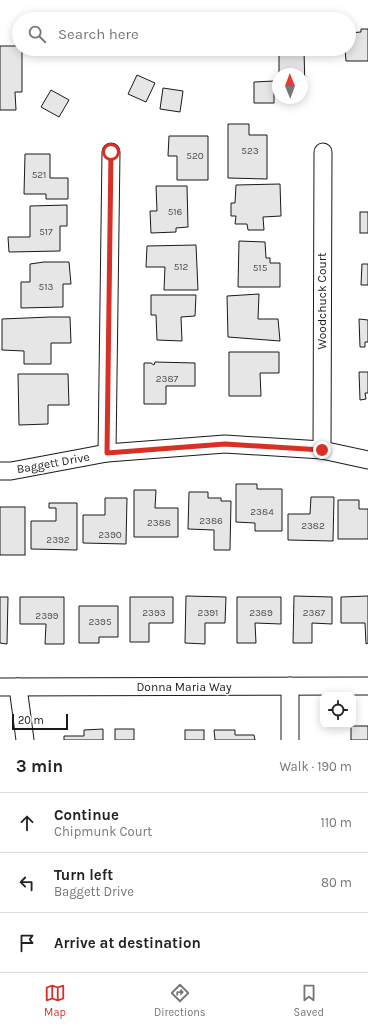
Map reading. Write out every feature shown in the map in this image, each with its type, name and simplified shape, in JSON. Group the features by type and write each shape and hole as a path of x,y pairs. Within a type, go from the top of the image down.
{"street":[{"path":"107,453 111,152"},
{"name":"Woodchuck Court","path":"322,450 323,152"},
{"name":"Baggett Drive","path":"0,470 11,470 107,453 225,444 322,450 368,460"},
{"path":"290,686 290,740"},
{"name":"Donna Maria Way","path":"0,687 368,686"},
{"path":"18,687 25,740"}],"building":[{"path":"361,29 368,29 368,61 346,61 346,56 356,56 356,32 361,32"},
{"path":"0,46 12,46 12,56 22,56 22,92 15,92 16,110 0,110"},
{"path":"279,56 304,56 304,68 279,68"},
{"path":"137,75 155,83 146,102 128,94"},
{"path":"272,81 272,103 254,103 254,82"},
{"path":"163,88 183,91 180,112 160,109"},
{"path":"51,90 69,100 59,117 41,107"},
{"path":"228,124 249,124 249,135 267,135 267,179 228,178"},
{"path":"169,136 208,136 208,180 177,180 177,156 168,156"},
{"path":"25,154 50,154 50,178 68,178 68,199 46,199 46,194 24,194"},
{"path":"280,184 281,216 263,217 264,230 248,230 247,224 235,224 236,216 231,216 231,203 235,203 236,185"},
{"path":"156,186 187,186 188,227 176,228 176,232 151,233 150,211 157,211"},
{"path":"67,205 67,226 60,226 60,251 9,252 8,237 30,237 30,206"},
{"path":"360,212 368,212 368,233 360,233"},
{"path":"239,241 265,242 266,258 270,258 270,263 280,263 280,287 238,287"},
{"path":"196,245 198,290 164,290 165,267 146,267 147,246"},
{"path":"44,262 69,262 71,284 63,284 63,307 21,308 21,282 30,282 30,264"},
{"path":"362,264 368,264 368,285 361,285"},
{"path":"259,294 258,319 278,319 280,341 228,337 227,296"},
{"path":"151,295 196,295 195,316 181,317 182,341 157,340 156,315 151,315"},
{"path":"70,317 71,343 51,343 51,364 24,364 24,351 2,350 2,319"},
{"path":"359,319 368,320 368,342 365,342 365,347 360,347"},
{"path":"229,352 279,352 279,373 260,373 261,396 229,396"},
{"path":"155,362 195,363 195,386 166,386 166,404 144,404 144,363 151,363 154,365"},
{"path":"359,372 368,372 368,393 365,393 366,399 360,400"},
{"path":"18,374 68,374 69,405 48,405 48,424 19,425"},
{"path":"236,484 257,484 257,489 282,489 282,531 255,531 255,523 236,522"},
{"path":"134,490 156,490 155,508 178,508 178,537 134,537"},
{"path":"189,492 208,492 208,498 221,498 221,501 231,501 230,550 214,550 214,530 188,529"},
{"path":"311,497 334,497 333,541 288,540 288,514 310,514"},
{"path":"105,498 127,498 126,544 83,543 83,515 105,515"},
{"path":"338,500 359,500 359,509 368,509 368,539 338,539"},
{"path":"49,503 77,503 77,550 31,549 31,521 56,521 56,508 49,508"},
{"path":"0,507 25,507 25,555 0,555"},
{"path":"186,596 226,597 225,623 205,623 205,644 185,643"},
{"path":"294,596 332,597 332,624 312,623 312,643 293,643"},
{"path":"368,596 368,643 366,644 365,623 341,623 341,597"},
{"path":"0,597 8,597 7,644 0,643"},
{"path":"20,597 64,597 64,644 45,644 46,624 20,624"},
{"path":"130,597 173,597 173,623 149,623 149,642 130,642"},
{"path":"237,597 281,597 281,624 255,623 256,643 237,643"},
{"path":"79,606 118,606 118,637 99,637 99,643 79,643"},
{"path":"356,726 368,726 368,740 351,740 351,728 356,728"},
{"path":"103,729 103,740 64,740 64,736 84,736 84,730"},
{"path":"115,729 134,729 134,740 115,740"},
{"path":"185,730 204,730 204,740 185,740"},
{"path":"214,730 235,730 235,735 254,735 255,740 215,740"}],"route":[{"path":"111,152 107,453 225,444 322,450"}]}
